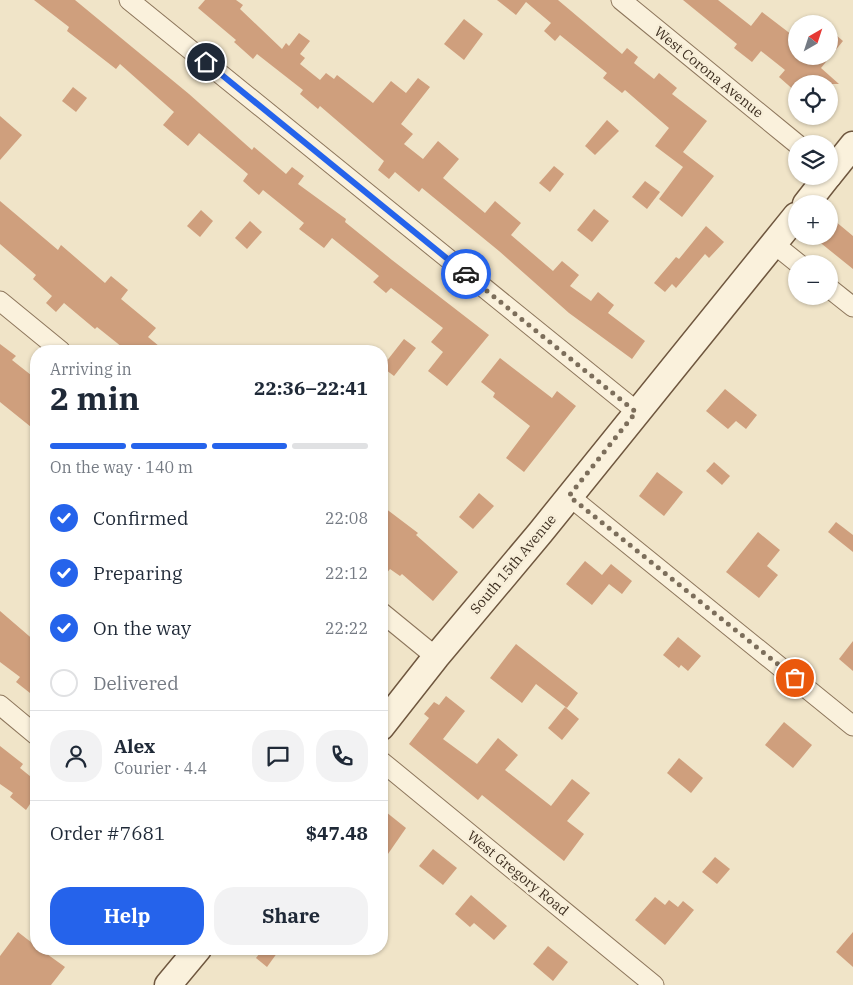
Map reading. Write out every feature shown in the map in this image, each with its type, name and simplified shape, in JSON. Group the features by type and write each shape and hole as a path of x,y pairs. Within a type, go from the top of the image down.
{"street":[{"path":"129,0 636,412"},
{"name":"West Corona Avenue","path":"621,0 788,137"},
{"path":"838,162 853,145"},
{"name":"South 15th Avenue","path":"388,718 788,226"},
{"path":"774,244 788,255"},
{"path":"838,295 853,307"},
{"path":"0,302 54,345"},
{"path":"569,496 853,726"},
{"path":"388,618 436,657"},
{"path":"0,705 30,730"},
{"name":"West Gregory Road","path":"388,767 654,985"},
{"path":"168,985 193,955"}],"building":[{"path":"34,0 75,0 189,94 252,150 254,147 286,174 292,167 304,176 298,184 346,219 345,222 489,335 447,386 428,371 443,352 431,342 443,328 391,288 386,293 373,282 379,276 332,238 324,248 299,229 304,223 263,190 259,195 243,181 248,174 199,133 188,146 163,125 174,112 120,64 116,69 67,31 69,27"},
{"path":"205,0 236,0 243,5 240,9 282,49 286,43 289,46 299,33 310,41 300,54 305,58 300,64 320,80 326,73 334,79 337,75 373,103 391,81 406,93 418,78 430,87 401,124 413,134 404,144 423,159 438,141 459,159 443,178 485,213 495,201 521,223 511,235 553,271 562,261 579,275 570,286 591,301 598,292 614,305 608,313 645,341 632,359 569,313 499,251 422,188 419,192 395,172 389,179 378,170 384,161 320,106 318,109 300,94 303,90 257,54 253,59 234,42 236,40 198,8"},
{"path":"497,0 558,0 622,54 627,48 638,57 634,63 654,79 659,73 677,88 672,94 707,121 683,152 714,176 682,217 659,199 683,167 655,146 669,128 625,90 622,93 603,78 607,73 560,35 555,41 544,31 551,23 526,2 516,15"},
{"path":"683,0 718,0 751,26 762,12 788,32 788,65 823,65 821,68 829,75 788,75 788,85 779,77 785,70 761,51 752,62 734,48 737,44"},
{"path":"464,19 483,34 464,60 444,44"},
{"path":"838,37 843,41 838,47"},
{"path":"73,87 87,98 76,112 62,101"},
{"path":"0,116 22,135 0,160"},
{"path":"607,120 619,131 595,155 585,146"},
{"path":"554,166 564,174 550,192 539,183"},
{"path":"645,181 660,192 647,209 632,197"},
{"path":"0,201 58,250 61,245 105,283 111,276 128,290 121,299 156,328 148,337 158,345 120,345 97,327 95,329 64,303 56,312 46,303 52,296 33,279 36,275 0,244"},
{"path":"594,209 609,221 592,242 577,230"},
{"path":"201,210 213,221 200,237 187,226"},
{"path":"250,221 262,232 247,249 235,238"},
{"path":"838,224 853,236 853,269 838,255 823,245 838,245"},
{"path":"706,226 724,242 709,258 705,254 676,288 672,284 665,292 654,283 676,257 679,259"},
{"path":"404,339 416,348 394,376 388,372 388,359"},
{"path":"0,344 16,356 12,360 30,374 30,426 0,402"},
{"path":"500,358 552,398 557,391 576,406 524,472 506,458 530,426 493,397 495,393 481,382"},
{"path":"725,389 757,415 746,429 736,421 728,429 706,411"},
{"path":"714,462 730,476 722,485 706,471"},
{"path":"657,472 683,492 664,516 639,496"},
{"path":"479,493 494,506 473,529 459,517"},
{"path":"388,510 418,533 416,535 458,572 433,601 402,574 400,576 390,569 388,571"},
{"path":"836,522 853,535 853,552 828,532"},
{"path":"758,532 780,550 767,566 778,575 759,598 726,572"},
{"path":"585,561 602,575 611,564 632,581 622,594 609,584 592,605 566,584"},
{"path":"0,611 30,637 30,693 16,682 20,677 0,662"},
{"path":"678,637 701,656 688,671 681,665 679,668 663,655"},
{"path":"853,641 853,671 839,659"},
{"path":"516,644 578,693 567,708 536,684 522,703 490,678"},
{"path":"446,696 465,711 443,739 477,764 498,738 518,755 505,770 551,806 572,779 590,793 567,821 584,834 564,861 482,795 478,800 409,744 429,718 424,714 434,702 439,705"},
{"path":"565,707 579,719 562,740 548,728"},
{"path":"784,722 812,745 793,768 765,745"},
{"path":"0,746 23,764 20,768 30,776 30,804 26,810 10,797 13,793 0,784"},
{"path":"679,758 703,778 691,793 667,773"},
{"path":"388,814 406,828 388,854"},
{"path":"433,849 457,868 443,885 419,866"},
{"path":"715,857 730,869 717,884 702,872"},
{"path":"471,895 507,926 494,940 474,923 470,927 455,914"},
{"path":"655,897 665,905 669,900 678,907 683,901 694,910 665,945 635,920"},
{"path":"18,932 30,941 30,955 48,955 65,967 51,985 0,985 0,956"},
{"path":"853,932 853,967 836,952"},
{"path":"548,946 568,962 553,981 533,964"},
{"path":"258,955 276,955 267,967 256,958"}],"way so far":[{"path":"466,274 636,412 569,496 795,678"}],"route":[{"path":"206,62 466,274"}]}
